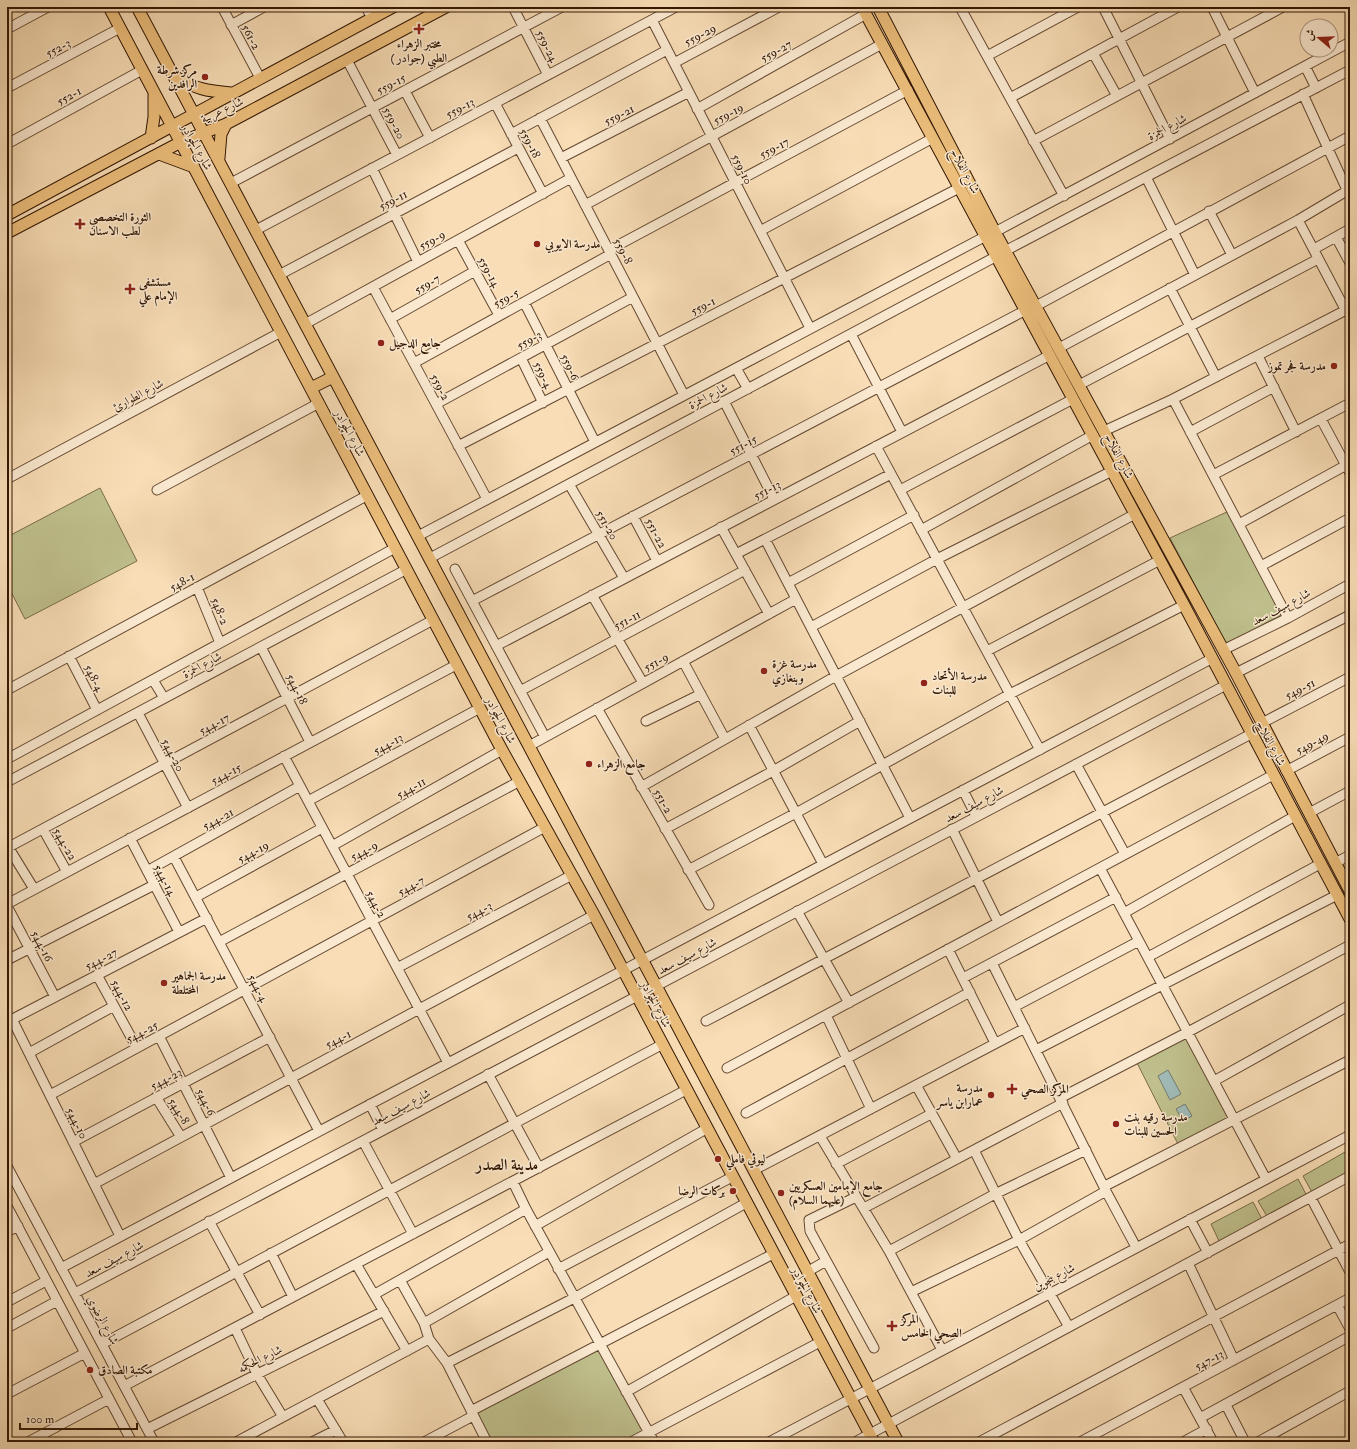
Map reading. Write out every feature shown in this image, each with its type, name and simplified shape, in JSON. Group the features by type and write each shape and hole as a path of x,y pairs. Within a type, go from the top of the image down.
{"main road":[{"name":"شارع الچوادر","path":"109,7 456,664 594,915 663,1044 706,1130 872,1438"},
{"name":"شارع الچوادر","path":"137,7 194,115 205,132 333,377 898,1442"},
{"name":"شارع عربية","path":"7,215 393,7"},
{"name":"شارع عربية","path":"7,233 181,142 226,124 446,7"},
{"name":"شارع الفلاح","path":"880,8 990,234 1054,351 1073,399 1350,919"},
{"name":"شارع الفلاح","path":"864,10 959,188 990,234"},
{"path":"174,76 194,87 205,90 231,93"},
{"path":"151,138 154,117 154,93"},
{"path":"219,160 219,148 226,124"},
{"path":"159,154 194,167"},
{"name":"شارع الفلاح","path":"1054,351 1079,385 1262,722 1286,771 1350,891"},
{"path":"311,388 333,377"}],"street":[{"path":"7,29 48,7"},
{"name":"561-2","path":"222,7 260,78"},
{"path":"231,25 264,7"},
{"path":"366,7 372,18"},
{"name":"559-24","path":"513,7 548,75"},
{"name":"559-15","path":"231,183 562,7"},
{"name":"559-13","path":"256,230 676,7"},
{"name":"559-29","path":"674,63 780,7"},
{"path":"1103,7 1170,139"},
{"path":"1010,98 1178,7"},
{"path":"1212,7 1255,93"},
{"path":"964,8 987,56 1064,196"},
{"path":"987,56 1075,8"},
{"path":"1034,141 1280,8"},
{"name":"559-27","path":"697,109 864,10"},
{"name":"559-10","path":"652,20 810,328"},
{"name":"552-3","path":"7,88 120,28"},
{"name":"شارع الحمزة","path":"418,536 810,328 1064,196 1350,42"},
{"name":"559-19","path":"585,205 882,44"},
{"path":"511,134 667,50"},
{"path":"1093,53 1117,96"},
{"name":"559-20","path":"347,60 397,155"},
{"path":"1305,66 1316,88"},
{"name":"552-1","path":"7,144 142,70"},
{"name":"شارع الحمزة","path":"430,558 1350,70"},
{"name":"559-17","path":"610,252 908,90"},
{"path":"405,91 430,138"},
{"name":"559-21","path":"561,158 689,92"},
{"path":"1303,94 1348,190"},
{"name":"559-18","path":"495,103 543,194"},
{"name":"559-8","path":"540,118 684,395"},
{"name":"551-15","path":"472,601 1031,308 1172,230 1350,136"},
{"path":"760,231 933,138"},
{"name":"559-11","path":"280,275 518,148"},
{"path":"372,168 418,262"},
{"path":"1146,177 1195,275"},
{"name":"559-9","path":"305,324 571,178"},
{"name":"559-1","path":"458,446 959,188"},
{"name":"551-13","path":"496,646 1054,351 1298,220 1348,190"},
{"path":"1209,211 1232,255"},
{"path":"1104,431 1173,399 1348,310 1318,259 1298,220"},
{"path":"1314,249 1350,229"},
{"path":"1336,237 1350,263"},
{"name":"559-14","path":"458,240 499,316"},
{"name":"559-5","path":"414,363 610,252"},
{"path":"1079,385 1318,259"},
{"name":"559-7","path":"390,319 475,271"},
{"name":"559-2","path":"373,287 487,499"},
{"path":"1170,288 1216,377"},
{"name":"559-3","path":"436,404 633,297"},
{"name":"559-6","path":"524,302 595,442"},
{"name":"شارع الطوارئ","path":"7,479 281,332"},
{"path":"852,334 902,432"},
{"path":"1258,356 1296,432"},
{"name":"559-4","path":"521,358 543,402"},
{"path":"736,368 748,389"},
{"path":"1190,432 1274,387"},
{"path":"900,490 1073,399"},
{"path":"1173,399 1288,618"},
{"path":"724,401 774,499"},
{"path":"157,490 319,403"},
{"path":"1213,475 1350,403"},
{"path":"1239,524 1349,467 1321,419"},
{"path":"921,530 1093,435"},
{"path":"876,446 1040,750"},
{"path":"811,627 937,559 1112,471"},
{"path":"736,554 891,474"},
{"name":"551-20","path":"569,484 624,578"},
{"name":"548-1","path":"7,690 368,495"},
{"path":"641,787 836,676 1135,514"},
{"path":"788,583 914,515"},
{"name":"551-22","path":"633,516 657,561"},
{"path":"1261,566 1350,518"},
{"path":"722,527 769,614"},
{"path":"765,539 910,818"},
{"name":"شارع الحمزة","path":"7,758 395,548"},
{"path":"987,651 1160,560"},
{"name":"شارع الحمزة","path":"7,782 164,698 262,648 407,569"},
{"path":"455,570 545,737"},
{"name":"551-11","path":"520,691 745,570"},
{"name":"شارع سيف سعد","path":"1223,650 1288,618 1350,584"},
{"name":"548-2","path":"197,587 220,643"},
{"path":"592,595 643,683"},
{"name":"551-9","path":"529,746 796,599"},
{"path":"688,870 796,813 1010,694 1184,605"},
{"path":"1236,674 1350,615"},
{"name":"544-17","path":"8,847 433,620"},
{"name":"544-18","path":"262,648 310,742"},
{"name":"548-4","path":"69,656 97,710"},
{"name":"شارع سيف سعد","path":"61,1268 1211,659"},
{"path":"683,661 725,739"},
{"name":"544-15","path":"7,905 34,889 456,664"},
{"name":"549-51","path":"1262,722 1350,677"},
{"path":"153,680 164,698"},
{"name":"شارع سيف سعد","path":"75,1293 1226,685"},
{"path":"646,721 700,694"},
{"name":"544-13","path":"308,801 480,708"},
{"name":"551-2","path":"597,708 708,905"},
{"name":"544-20","path":"138,713 188,808"},
{"path":"665,829 773,771 860,721"},
{"path":"749,725 823,864"},
{"path":"706,1021 1251,734"},
{"name":"549-49","path":"1286,771 1350,737"},
{"name":"544-11","path":"332,846 502,750"},
{"name":"544-2","path":"284,756 448,1063"},
{"path":"1076,764 1125,854"},
{"path":"727,1068 1273,775"},
{"name":"544-9","path":"220,942 520,781"},
{"name":"544-21","path":"147,872 300,786"},
{"path":"963,790 976,816"},
{"path":"1309,813 1350,791"},
{"path":"1124,913 1295,816"},
{"name":"544-7","path":"245,990 546,827"},
{"name":"544-19","path":"196,897 322,828"},
{"name":"544-22","path":"43,829 67,872"},
{"path":"952,829 998,922"},
{"name":"544-14","path":"130,838 179,932"},
{"path":"8,847 34,889"},
{"path":"1335,863 1350,855"},
{"name":"544-4","path":"174,857 319,1131"},
{"path":"1148,957 1320,864"},
{"path":"1100,868 1266,1179"},
{"name":"544-3","path":"397,968 572,875"},
{"path":"7,960 154,885"},
{"path":"1036,1050 1337,895"},
{"path":"963,978 1116,897"},
{"name":"544-16","path":"7,905 55,997"},
{"path":"797,911 823,960 849,1003"},
{"name":"544-1","path":"94,1184 594,915"},
{"name":"544-27","path":"9,1021 207,918"},
{"path":"1014,1007 1139,941"},
{"path":"864,1208 958,1159 1061,1101 1350,945"},
{"path":"948,950 996,1043"},
{"path":"992,963 1136,1248"},
{"name":"544-12","path":"98,975 137,1048"},
{"name":"544-25","path":"50,1095 245,990"},
{"path":"746,1113 970,992"},
{"path":"28,1053 114,1006"},
{"path":"1214,1081 1350,1006"},
{"path":"826,1015 871,1109"},
{"name":"544-10","path":"9,1021 50,1095 120,1236"},
{"path":"754,1170 1025,1028"},
{"name":"544-6","path":"159,1036 231,1178"},
{"name":"544-23","path":"73,1142 270,1037"},
{"path":"102,1344 663,1044"},
{"path":"911,1292 1019,1240 1106,1189 1350,1060"},
{"path":"488,1074 539,1168"},
{"path":"916,1085 931,1114 958,1159"},
{"path":"124,1386 686,1090"},
{"name":"544-8","path":"156,1098 181,1137"},
{"path":"370,1104 384,1130"},
{"path":"836,1164 931,1114"},
{"path":"535,1226 706,1130"},
{"name":"شارع بنجوين","path":"769,1442 1350,1135"},
{"path":"820,1136 888,1250 942,1350"},
{"path":"364,1140 412,1234"},
{"path":"974,1150 1019,1240 1069,1327"},
{"path":"888,1250 995,1194 1086,1150"},
{"name":"شارع الرضوي","path":"7,1166 154,1442"},
{"path":"855,1442 872,1438 888,1425 1350,1176"},
{"path":"558,1269 732,1177"},
{"path":"513,1182 558,1269 654,1442"},
{"path":"856,1197 809,1220 810,1231 874,1348"},
{"path":"1311,1198 1350,1272"},
{"path":"447,1363 574,1298 746,1203"},
{"path":"7,1206 130,1441"},
{"path":"375,1294 526,1209"},
{"path":"1190,1219 1208,1253"},
{"path":"209,1221 260,1315"},
{"path":"7,1232 18,1226"},
{"path":"979,1442 1350,1244"},
{"path":"424,1323 549,1252"},
{"path":"271,1254 293,1297"},
{"path":"424,1442 472,1413 773,1254"},
{"path":"807,1272 826,1261"},
{"path":"356,1264 408,1351"},
{"path":"1188,1264 1234,1360"},
{"path":"400,1280 424,1323 429,1339 447,1363 487,1442"},
{"path":"7,1302 46,1281"},
{"path":"626,1392 796,1296"},
{"name":"547-13","path":"1080,1442 1350,1298"},
{"path":"7,1328 57,1301"},
{"path":"1337,1305 1350,1329"},
{"name":"شارع الحكمه","path":"147,1429 384,1311"},
{"path":"234,1328 257,1374 283,1417"},
{"path":"1200,1418 1350,1336"},
{"path":"236,1442 429,1339"},
{"path":"631,1442 820,1342"},
{"path":"7,1394 85,1353"},
{"path":"1183,1387 1213,1442"},
{"path":"1258,1442 1350,1391"},
{"path":"28,1442 109,1399"},
{"path":"317,1399 343,1442"},
{"path":"1226,1405 1245,1442"},
{"path":"312,1442 336,1430"},
{"path":"1183,1442 1207,1430"}],"green space":[{"path":"100,488 137,561 25,619 7,584 7,537"},
{"path":"1229,511 1281,615 1226,644 1170,538"},
{"path":"1188,1032 1234,1121 1180,1148 1135,1059"},
{"path":"1345,1152 1350,1161 1350,1174 1313,1194 1303,1176"},
{"path":"1298,1179 1307,1196 1268,1218 1258,1201"},
{"path":"1253,1202 1263,1221 1220,1243 1211,1224"},
{"path":"600,1345 648,1433 631,1442 488,1442 473,1414"}],"water":[{"path":"1168,1070 1181,1094 1170,1100 1158,1076"},
{"path":"1185,1104 1192,1116 1183,1121 1176,1109"}],"place":[{"name":"مختبر الزهراء الطبي (جوادر )","path":"419,29"},
{"name":"مركز شرطة الرافدين","path":"205,77"},
{"name":"الثورة التخصصي لطب الاسنان","path":"80,224"},
{"name":"مدرسة الايوبي","path":"537,244"},
{"name":"مستشفى الإمام علي","path":"130,289"},
{"name":"جامع الدجيل","path":"381,343"},
{"name":"مدرسة فجر تموز","path":"1334,366"},
{"name":"مدرسة غزة وبنغازي","path":"764,671"},
{"name":"مدرسة الأتحاد للبنات","path":"924,683"},
{"name":"جامع الزهراء","path":"589,764"},
{"name":"مدرسة الجماهير المختلطة","path":"164,983"},
{"name":"المركز الصحي","path":"1012,1089"},
{"name":"مدرسة عمارابن ياسر","path":"991,1095"},
{"name":"مدرسة رقيه بنت الحسين للبنات","path":"1116,1124"},
{"name":"ليوثي فاملي","path":"718,1159"},
{"name":"بركات الرضا","path":"733,1191"},
{"name":"جامع الإمامين العسكريين (عليهما السلام)","path":"781,1193"},
{"name":"المركز الصحي الخامس","path":"892,1326"},
{"name":"مكتبة الصادق","path":"90,1370"}],"district":[{"name":"مدينة الصدر","path":"507,1164"}]}
